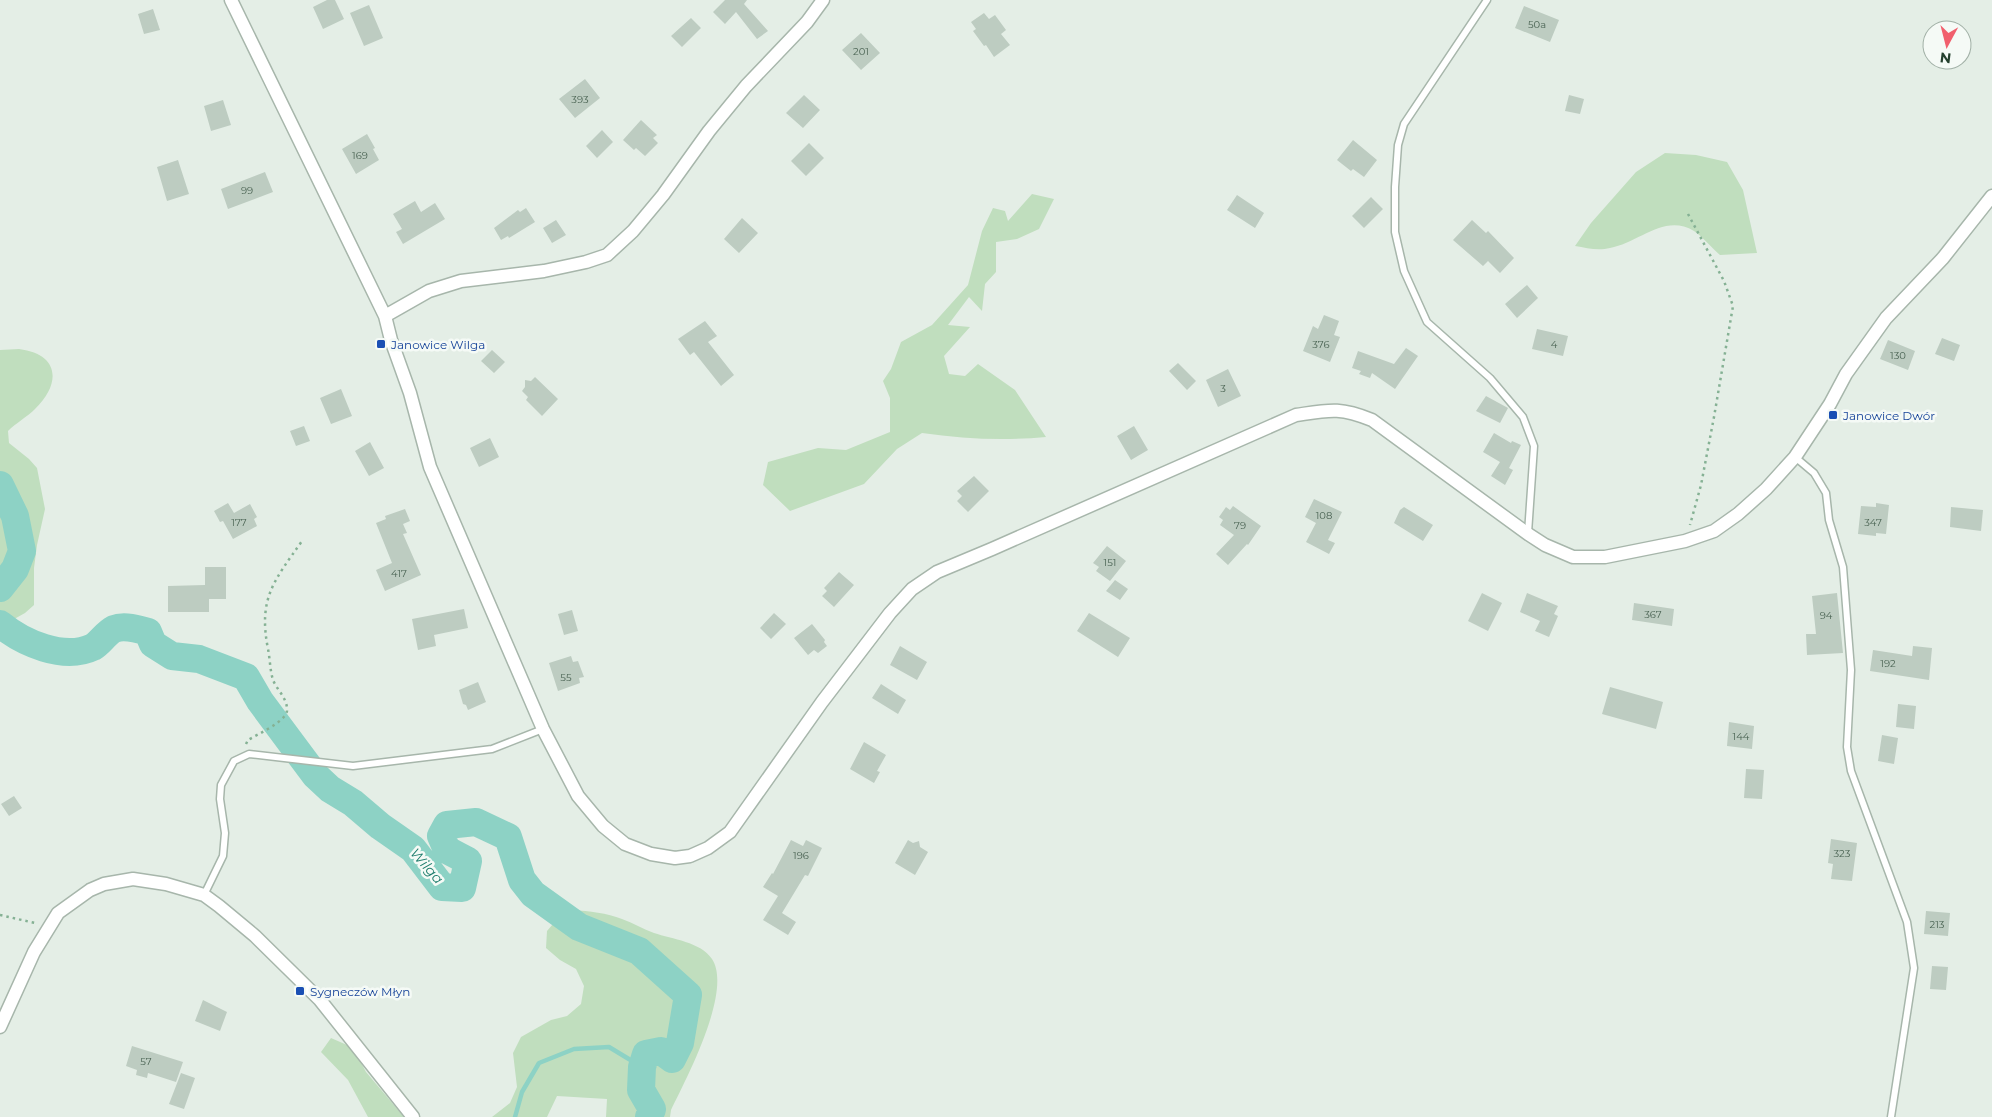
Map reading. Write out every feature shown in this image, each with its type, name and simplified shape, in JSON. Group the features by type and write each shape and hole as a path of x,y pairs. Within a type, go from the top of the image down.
{"street":[{"path":"231,0 385,316 391,340 410,392 430,467 543,728 578,796 603,826 625,844 651,854 675,858 690,856 708,848 730,832 828,695 890,613 912,589 937,572 1108,499 1296,415 1332,410 1346,411 1372,420 1528,534 1545,545 1573,557 1605,557 1685,541 1714,531 1738,514 1766,489 1796,457 1830,404 1846,374 1886,318 1944,258 1992,196"},
{"path":"385,316 429,291 461,281 544,271 586,262 607,254 633,231 664,195 709,131 746,86 807,22 823,0"},
{"path":"0,1027 34,952 47,928 58,913 90,890 104,884 133,879 166,884 204,895 255,936 320,1000 413,1117"}],"lane":[{"path":"1486,0 1404,124 1398,145 1395,232 1404,271 1427,322 1490,378 1523,417 1534,446 1528,534"},
{"path":"1796,457 1814,473 1826,493 1830,520 1843,567 1851,670 1847,747 1851,771 1907,922 1914,968 1891,1117"},
{"path":"204,895 223,856 225,833 220,799 221,785 234,761 249,754 353,766 492,749 543,728"}],"path":[{"path":"1685,541 1701,485 1728,342 1732,306 1724,281 1688,214"},
{"path":"234,761 248,740 282,720 287,712 286,703 273,680 264,632 264,612 268,595 274,582 302,541"},
{"path":"0,915 29,920 47,928"}],"green space":[{"path":"1665,153 1696,155 1727,162 1743,190 1757,253 1720,255 1694,231 1683,226 1672,225 1662,227 1621,245 1606,249 1575,246 1591,223 1636,172"},
{"path":"1032,194 1054,199 1039,229 1017,239 996,242 996,272 985,284 982,311 969,297 948,325 970,327 944,356 949,374 965,376 978,364 1015,390 1046,437 984,439 922,433 897,449 864,484 790,511 763,485 768,462 818,448 846,450 890,432 890,398 883,381 891,369 901,342 932,325 968,285 982,231 993,208 1005,211 1008,221"},
{"path":"19,349 42,357 49,363 52,371 50,389 44,399 32,412 8,431 9,443 37,468 45,509 34,568 34,605 25,613 0,627 0,350"},
{"path":"573,910 616,917 654,933 694,945 707,953 712,959 717,973 717,992 712,1013 705,1035 671,1110 670,1117 606,1117 607,1099 557,1096 547,1117 492,1117 510,1103 517,1087 513,1053 521,1037 551,1020 567,1016 581,1004 584,986 576,969 560,960 546,948 547,931 558,918"},
{"path":"331,1038 347,1045 358,1057 366,1072 404,1117 368,1117 348,1080 321,1052"}],"building":[{"path":"327,0 335,0 344,19 323,29 313,7"},
{"path":"725,0 747,0 744,4 768,31 757,39 736,12 725,24 713,12"},
{"path":"369,5 383,38 364,46 350,13"},
{"path":"1524,6 1559,20 1550,42 1515,28"},
{"path":"153,9 160,30 144,34 138,14"},
{"path":"984,13 989,19 995,15 1006,30 1001,34 1010,45 994,57 973,31 976,29 971,22"},
{"path":"691,18 701,28 682,47 671,36"},
{"path":"861,33 880,53 861,70 842,50"},
{"path":"585,79 600,98 575,118 559,99"},
{"path":"804,95 820,110 803,128 786,113"},
{"path":"1569,95 1584,99 1580,114 1565,111"},
{"path":"223,100 231,125 211,131 204,106"},
{"path":"641,120 657,135 653,138 658,143 645,156 636,148 634,150 623,140"},
{"path":"602,130 613,142 597,158 586,146"},
{"path":"367,134 379,160 356,174 342,149"},
{"path":"1353,140 1377,160 1364,177 1353,169 1351,171 1337,160"},
{"path":"809,143 824,158 806,176 791,161"},
{"path":"178,160 189,194 167,201 157,167"},
{"path":"265,172 273,192 228,209 221,189"},
{"path":"1237,195 1264,213 1255,228 1227,210"},
{"path":"1371,197 1383,209 1364,228 1352,216"},
{"path":"415,201 421,212 435,203 445,219 403,244 396,232 402,229 393,214"},
{"path":"526,208 535,222 509,238 508,236 501,240 494,228 518,210 520,212"},
{"path":"742,218 758,233 739,253 724,239"},
{"path":"556,220 566,235 552,243 543,228"},
{"path":"1472,220 1486,233 1488,231 1514,258 1500,273 1488,261 1483,266 1453,240"},
{"path":"1527,285 1538,298 1517,318 1505,304"},
{"path":"1324,315 1339,321 1334,335 1340,337 1330,362 1303,351 1313,326 1318,329"},
{"path":"705,321 717,336 708,342 734,375 721,386 694,352 690,355 678,339"},
{"path":"1537,329 1568,336 1563,356 1532,349"},
{"path":"1942,338 1960,345 1954,361 1935,354"},
{"path":"1888,340 1915,351 1908,370 1880,359"},
{"path":"1406,348 1418,356 1395,389 1372,373 1370,378 1359,374 1361,371 1352,368 1358,351 1394,364"},
{"path":"492,350 505,362 494,373 481,361"},
{"path":"1178,363 1196,381 1187,390 1169,371"},
{"path":"1228,369 1241,396 1218,407 1206,380"},
{"path":"535,377 558,399 542,416 526,400 528,397 522,391 525,387 525,380 531,381"},
{"path":"341,389 352,416 331,424 320,398"},
{"path":"1486,396 1508,408 1500,423 1476,411"},
{"path":"304,426 310,441 296,446 290,431"},
{"path":"1134,426 1148,450 1131,460 1117,436"},
{"path":"1494,433 1511,443 1512,441 1521,445 1509,468 1513,470 1505,485 1491,476 1500,462 1483,452"},
{"path":"490,438 499,457 479,467 470,448"},
{"path":"370,442 384,468 369,476 355,451"},
{"path":"974,476 989,491 968,512 957,501 962,496 957,491"},
{"path":"1314,499 1342,512 1328,540 1335,543 1329,554 1306,542 1316,523 1305,517"},
{"path":"228,503 234,513 250,504 257,517 254,519 257,526 233,539 223,521 220,522 214,511"},
{"path":"1876,503 1889,505 1886,534 1876,533 1876,536 1858,534 1861,506 1876,507"},
{"path":"1233,506 1261,526 1248,545 1228,565 1216,554 1234,535 1220,525 1223,520 1219,517 1226,507 1230,510"},
{"path":"1404,507 1433,525 1423,541 1394,523 1400,510"},
{"path":"1951,507 1983,510 1981,531 1950,527"},
{"path":"405,509 410,521 403,524 407,533 403,534 421,575 385,591 376,570 392,563 376,523 386,519 385,516"},
{"path":"1107,546 1126,561 1110,581 1096,571 1099,567 1093,563"},
{"path":"205,567 226,567 226,599 209,599 209,612 168,612 168,586 205,585"},
{"path":"839,572 854,585 834,607 822,596 827,591 824,588"},
{"path":"1115,580 1128,589 1120,600 1106,591"},
{"path":"1482,593 1502,603 1488,631 1468,621"},
{"path":"1527,593 1558,606 1554,614 1558,616 1549,637 1535,631 1540,621 1520,612"},
{"path":"1837,593 1843,653 1807,655 1806,634 1816,634 1812,596"},
{"path":"1634,603 1674,609 1672,626 1632,620"},
{"path":"464,609 468,628 434,635 436,646 418,650 412,619"},
{"path":"572,610 578,631 564,635 558,614"},
{"path":"774,613 786,624 771,639 760,628"},
{"path":"1089,613 1130,638 1118,657 1077,631"},
{"path":"812,624 825,640 824,642 827,646 818,653 814,650 808,655 794,638"},
{"path":"900,646 927,662 917,680 890,665"},
{"path":"1913,646 1932,648 1929,680 1870,671 1873,650 1912,656"},
{"path":"571,656 573,662 578,661 584,677 579,678 580,683 558,691 549,663"},
{"path":"478,682 486,702 468,710 466,705 463,704 459,690"},
{"path":"881,684 906,700 898,714 872,698"},
{"path":"1610,687 1663,702 1656,729 1602,714"},
{"path":"1898,704 1916,706 1914,729 1896,727"},
{"path":"1729,722 1754,726 1752,749 1727,746"},
{"path":"1882,735 1898,738 1894,764 1878,761"},
{"path":"864,742 886,755 877,771 880,772 874,783 850,769"},
{"path":"1746,769 1764,770 1762,799 1744,798"},
{"path":"14,796 22,808 9,816 1,804"},
{"path":"1831,839 1857,843 1852,881 1831,879 1833,864 1828,863"},
{"path":"791,840 803,846 806,840 822,848 808,876 805,875 782,913 796,922 788,935 763,920 778,896 763,887 773,874"},
{"path":"908,840 913,843 919,841 920,847 928,852 915,875 895,863"},
{"path":"1926,911 1950,913 1948,936 1924,934"},
{"path":"1932,966 1948,967 1946,990 1930,989"},
{"path":"203,1000 227,1012 220,1031 195,1021"},
{"path":"132,1046 183,1062 176,1082 148,1073 147,1078 136,1075 137,1070 126,1066"},
{"path":"181,1073 195,1078 184,1109 169,1104"}],"waterway":[{"name":"Wilga","path":"0,485 15,516 22,551 15,569 0,588"},
{"name":"Wilga","path":"0,624 20,638 44,648 69,652 82,651 93,647 114,629 127,627 148,632 153,644 172,656 199,659 246,677 260,701 315,775 330,789 353,803 380,826 413,849 442,887 462,888 468,861 447,850 441,836 447,825 476,822 508,837 522,880 533,894 579,927 639,951 688,995 680,1043 672,1059 661,1051 646,1054 642,1067 641,1090 652,1109 649,1117"},
{"path":"515,1117 522,1092 539,1063 574,1049 609,1047 642,1067"}],"place":[{"name":"Janowice Wilga","path":"381,344"},
{"name":"Janowice Dwór","path":"1833,415"},
{"name":"Sygneczów Młyn","path":"300,991"}]}
